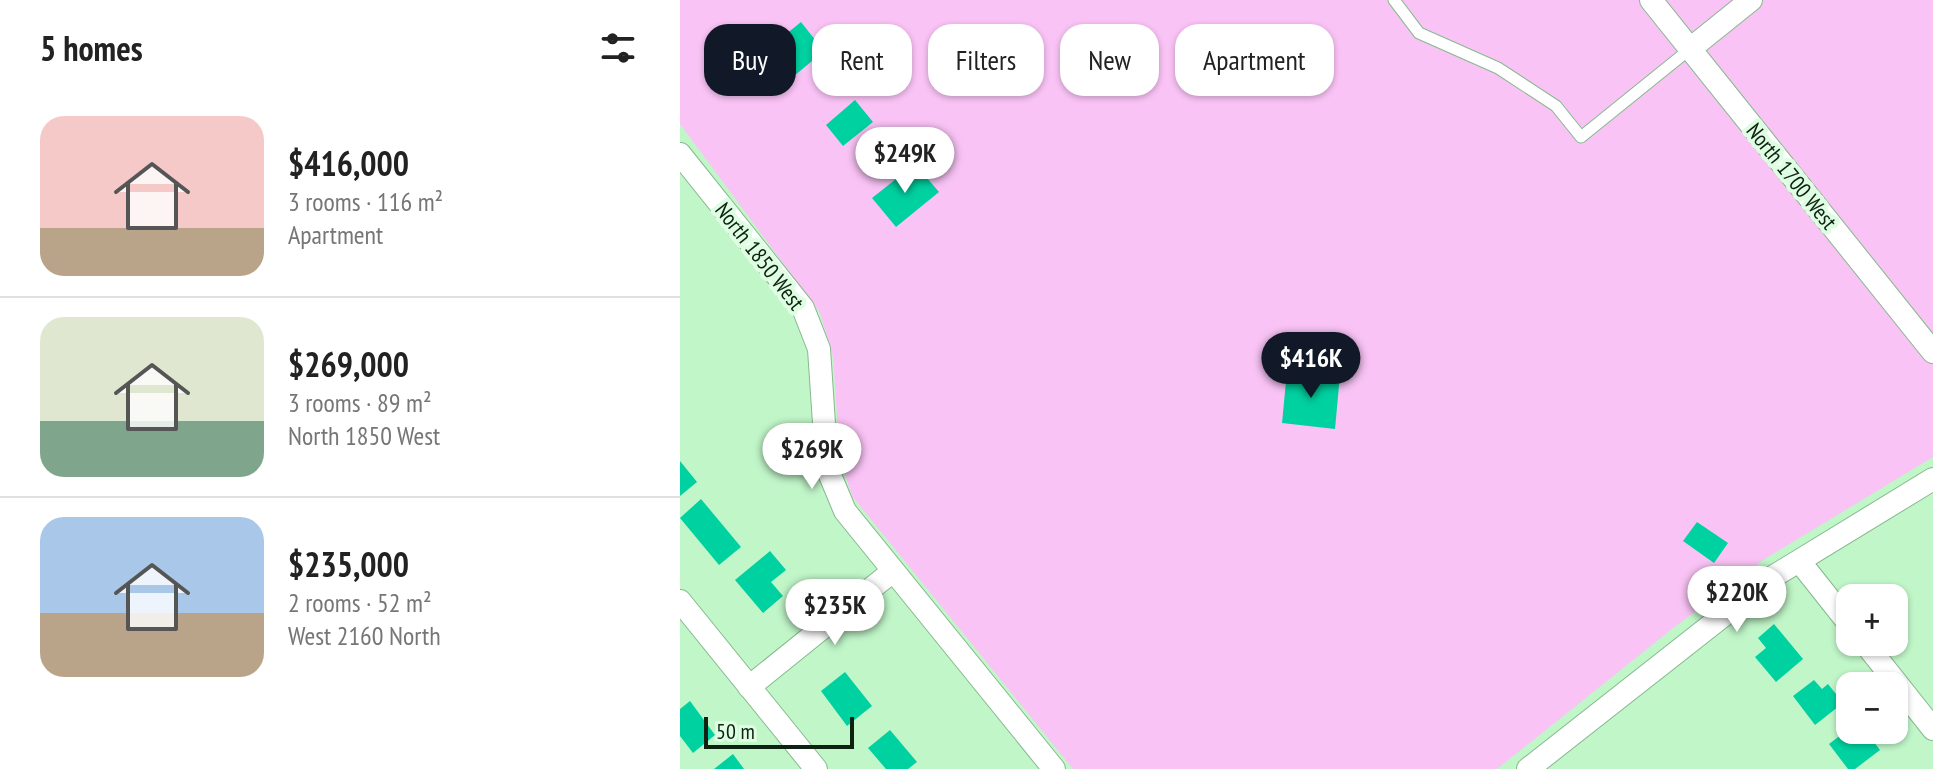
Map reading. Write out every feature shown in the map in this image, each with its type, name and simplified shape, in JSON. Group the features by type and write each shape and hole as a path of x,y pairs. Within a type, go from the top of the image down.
{"street":[{"name":"North 1700 West","path":"1651,0 1933,352"},
{"path":"1690,49 1751,0"},
{"name":"North 1850 West","path":"680,154 803,308 819,349 827,468 845,511 1054,769"},
{"path":"1528,769 1771,578 1933,479"},
{"path":"1800,562 1836,607"},
{"path":"749,687 893,571"},
{"path":"680,601 816,769"},
{"path":"1875,656 1933,729"}],"lane":[{"path":"1394,0 1419,33 1467,52 1521,83 1556,106 1581,137 1690,49"}],"shaded area":[{"path":"680,0 1933,0 1933,457 1763,560 1497,769 1073,769 852,496 840,459 833,357 820,313 680,124"}],"building":[{"path":"801,22 812,36 812,61 796,74 796,26"},
{"path":"855,100 873,122 843,146 826,125"},
{"path":"915,164 939,192 896,227 872,198"},
{"path":"1287,371 1340,375 1335,429 1282,423"},
{"path":"680,461 697,482 680,496"},
{"path":"701,499 741,547 719,565 680,518"},
{"path":"1697,522 1728,543 1714,563 1683,541"},
{"path":"770,551 786,570 771,582 783,596 763,613 735,580"},
{"path":"1774,624 1803,659 1776,682 1755,657 1766,648 1758,638"},
{"path":"845,672 872,706 847,726 821,691"},
{"path":"1814,680 1822,689 1828,684 1836,694 1836,708 1815,725 1793,696"},
{"path":"690,701 715,735 693,753 680,736 680,709"},
{"path":"890,730 917,762 908,769 886,769 868,748"},
{"path":"1836,739 1836,744 1875,744 1880,750 1855,769 1848,769 1829,744"},
{"path":"733,754 744,769 714,769"}]}
